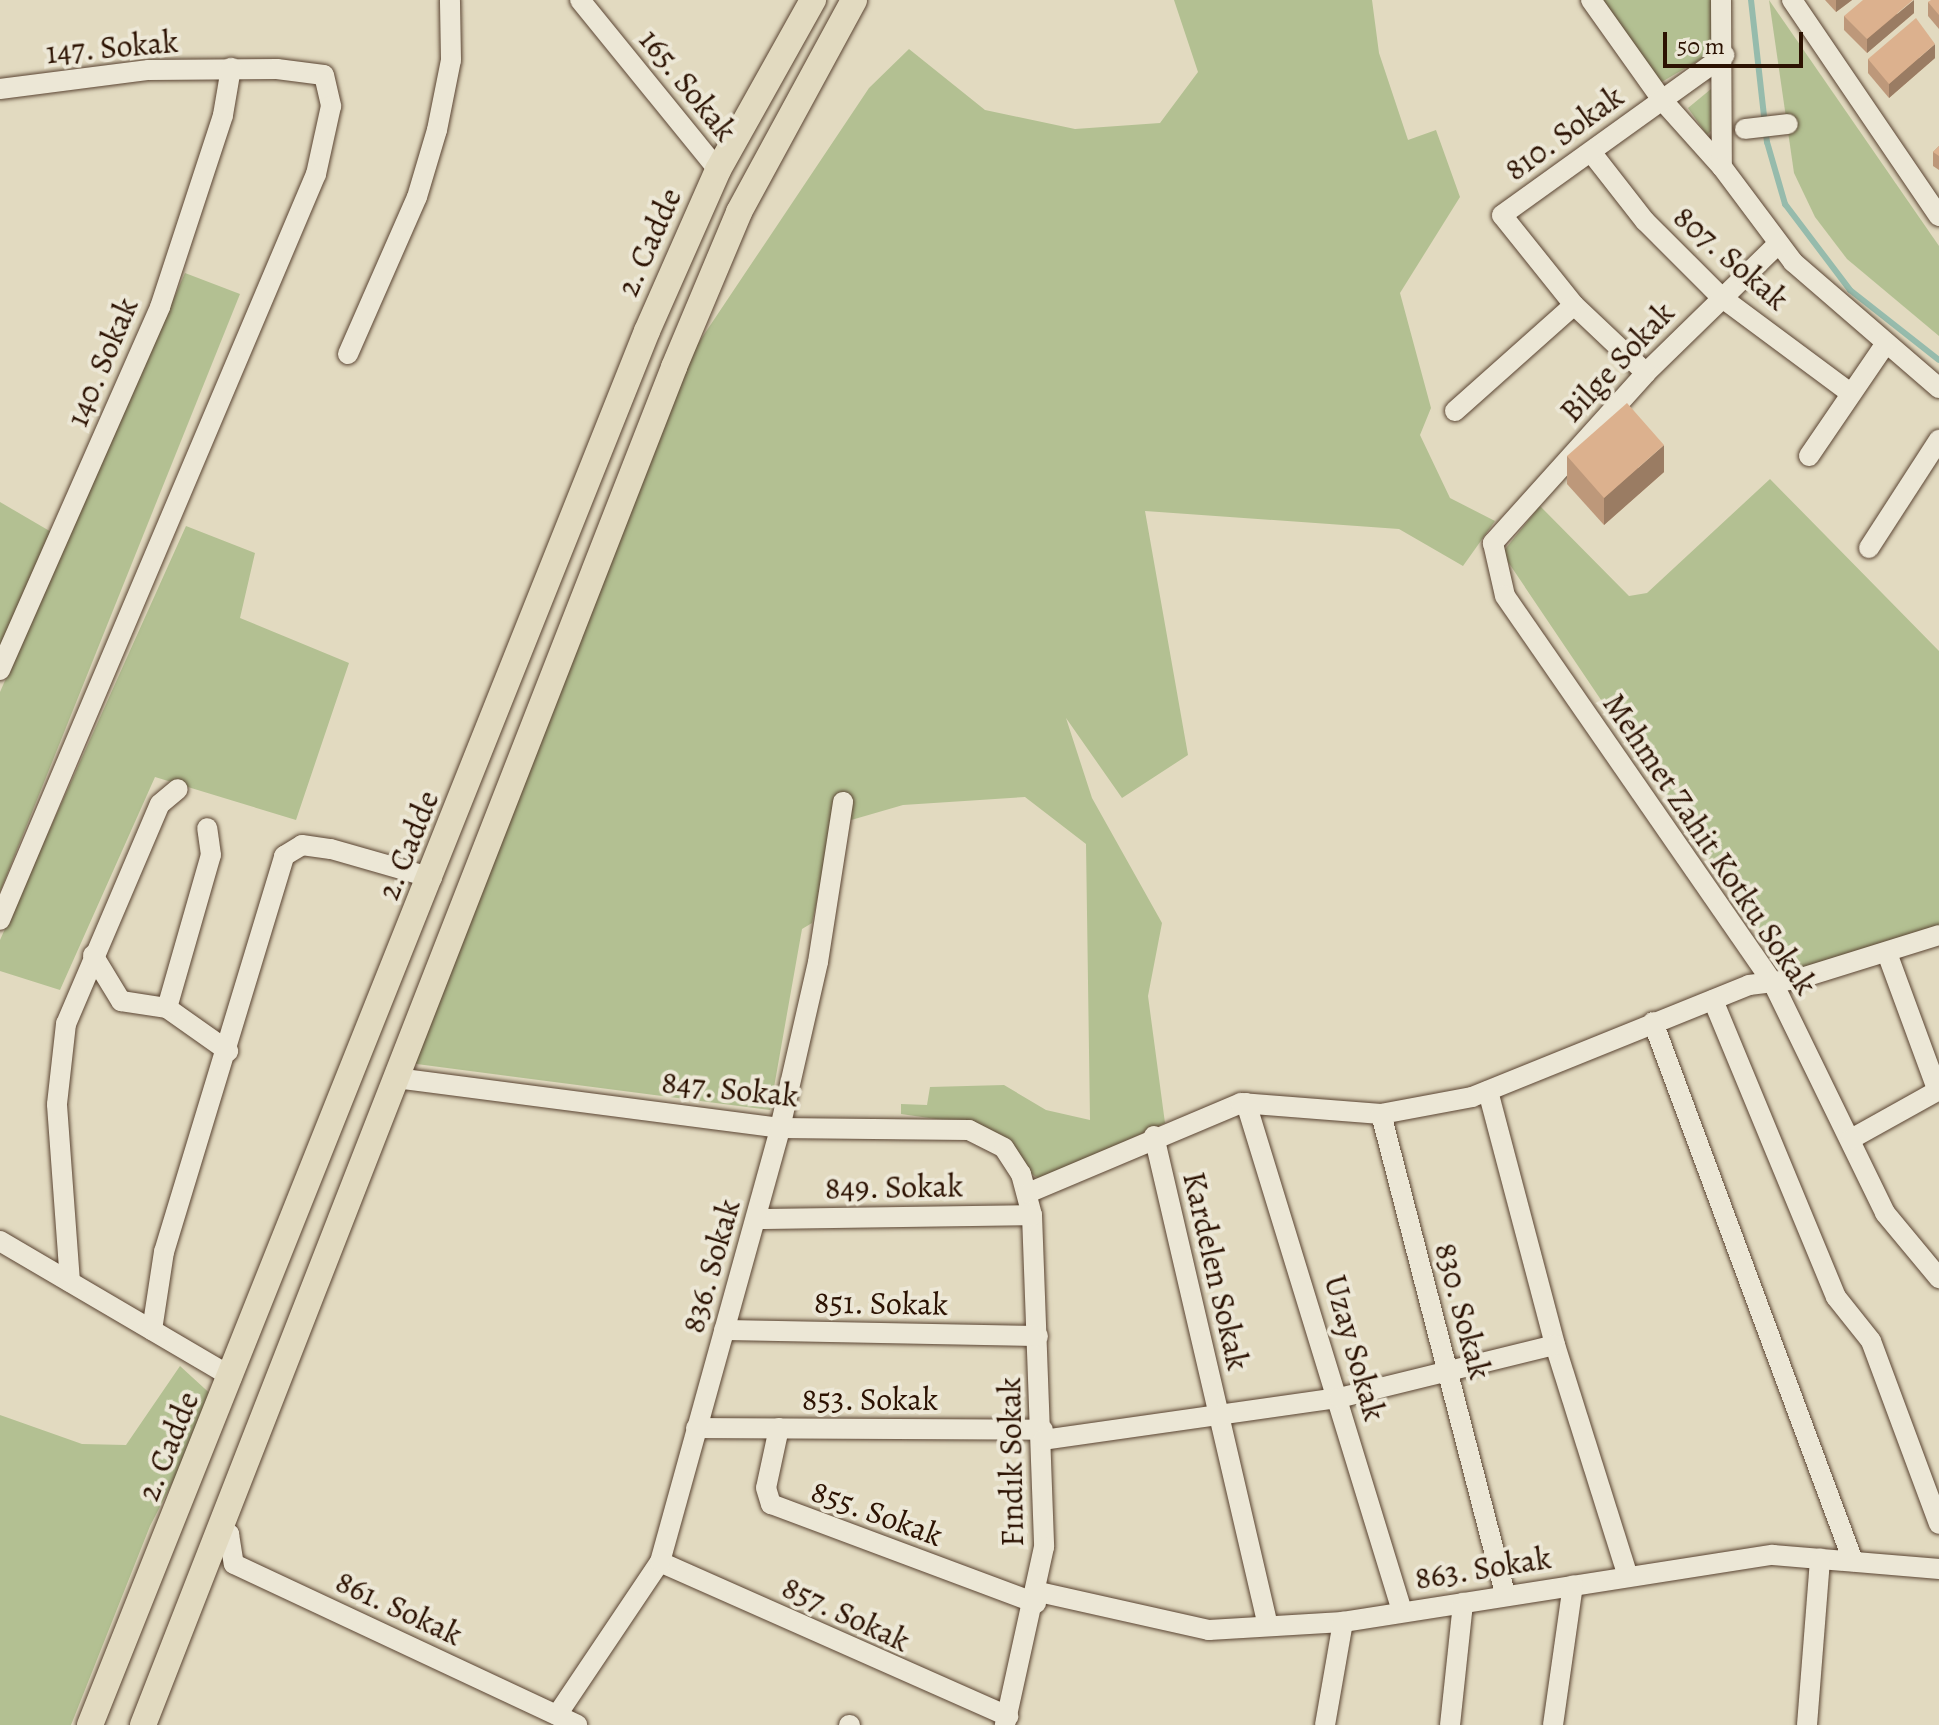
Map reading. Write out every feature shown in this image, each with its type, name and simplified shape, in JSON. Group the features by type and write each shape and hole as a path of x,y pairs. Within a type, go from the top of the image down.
{"main road":[{"name":"2. Cadde","path":"90,1725 718,170 813,0"},
{"path":"143,1725 733,226 854,0"}],"street":[{"path":"348,354 417,197 437,130 451,60 450,0"},
{"name":"165. Sokak","path":"580,0 718,170"},
{"path":"1591,0 1662,100 1722,167 1778,244 1884,346 1939,388"},
{"path":"1721,0 1725,55 1722,167"},
{"path":"1792,0 1939,216"},
{"name":"810. Sokak","path":"1574,305 1502,215 1725,55"},
{"name":"147. Sokak","path":"0,89 231,68 324,75 331,106 316,174 0,920"},
{"name":"140. Sokak","path":"0,670 160,307 223,115 231,68"},
{"path":"1745,129 1788,124"},
{"name":"807. Sokak","path":"1591,152 1645,221 1721,297 1849,392"},
{"name":"Bilge Sokak","path":"1506,527 1646,373 1778,244"},
{"path":"1455,411 1574,305 1646,373"},
{"path":"1809,456 1849,392 1884,346"},
{"path":"1869,548 1939,440"},
{"name":"Mehmet Zahit Kotku Sokak","path":"1506,527 1493,543 1505,596 1773,983 1885,1213 1939,1278"},
{"path":"70,1282 57,1104 66,1024 160,804 178,789"},
{"name":"836. Sokak","path":"557,1715 660,1562 780,1128 818,962 843,802"},
{"path":"167,1008 211,855 207,828"},
{"path":"152,1330 164,1252 228,1051 284,856 302,845 331,849 432,878"},
{"path":"1028,1193 1154,1136 1246,1103 1381,1114 1488,1091 1713,1000 1887,953 1939,935"},
{"path":"1851,1139 1937,1088 1887,953"},
{"path":"93,955 121,1001 167,1008 228,1051"},
{"path":"1713,1000 1836,1297 1871,1341 1939,1524"},
{"path":"1653,1022 1853,1561"},
{"name":"847. Sokak","path":"396,1078 780,1128 969,1130 1004,1148 1028,1193"},
{"path":"1488,1091 1555,1345 1627,1574"},
{"name":"Uzay Sokak","path":"1246,1103 1402,1611"},
{"name":"830. Sokak","path":"1381,1114 1505,1595"},
{"name":"Kardelen Sokak","path":"1154,1136 1268,1626"},
{"name":"Fındık Sokak","path":"1006,1720 1038,1598 1043,1435 1032,1215 1028,1193"},
{"name":"849. Sokak","path":"757,1219 1032,1215"},
{"path":"0,1241 232,1377"},
{"name":"851. Sokak","path":"724,1330 1038,1336"},
{"name":"Kardelen Sokak","path":"1043,1435 1220,1419 1339,1398 1555,1345"},
{"name":"853. Sokak","path":"696,1428 1043,1435"},
{"name":"855. Sokak","path":"779,1428 766,1488 771,1504 1038,1598"},
{"name":"861. Sokak","path":"219,1528 229,1534 234,1564 577,1725"},
{"name":"863. Sokak","path":"1038,1598 1158,1623 1268,1626 1343,1622 1627,1574 1773,1555 1939,1569"},
{"path":"1807,1725 1820,1559"},
{"name":"857. Sokak","path":"660,1562 1006,1720"},
{"path":"1553,1725 1573,1585"},
{"path":"1450,1725 1463,1603"},
{"path":"1325,1725 1343,1622"}],"green space":[{"path":"1174,0 1372,0 1379,53 1408,140 1436,130 1460,197 1400,293 1431,408 1420,435 1450,498 1495,521 1463,566 1399,529 1145,511 1188,755 1122,798 1066,718 1092,798 1162,923 1148,996 1165,1123 1040,1180 964,1123 901,1114 901,1104 927,1105 930,1087 1004,1085 1046,1110 1090,1120 1086,844 1025,797 903,805 834,825 812,923 802,929 770,1110 409,1063 691,354 869,88 909,49 985,110 1075,129 1160,123 1198,72"},
{"path":"1599,0 1712,0 1716,39 1706,56 1660,83"},
{"path":"1769,0 1939,246 1939,336 1847,259 1815,217 1794,173"},
{"path":"1711,89 1711,131 1707,135 1688,108"},
{"path":"185,273 240,294 0,892 0,692"},
{"path":"1770,479 1939,651 1939,928 1785,973 1502,553 1540,506 1629,596 1647,593"},
{"path":"0,502 53,533 0,650"},
{"path":"186,526 255,553 240,618 349,663 296,820 155,777 60,990 0,971 0,940"},
{"path":"180,1366 216,1399 150,1526 71,1725 0,1725 0,1415 82,1444 126,1445"}],"building":[{"path":"1863,0 1913,0 1867,39 1844,16"},
{"path":"1939,0 1939,15 1928,2"},
{"path":"1916,18 1935,44 1889,84 1868,59"},
{"path":"1627,403 1664,445 1604,498 1567,456"}],"waterway":[{"path":"1751,0 1767,142 1785,204 1850,290 1939,360"}]}
